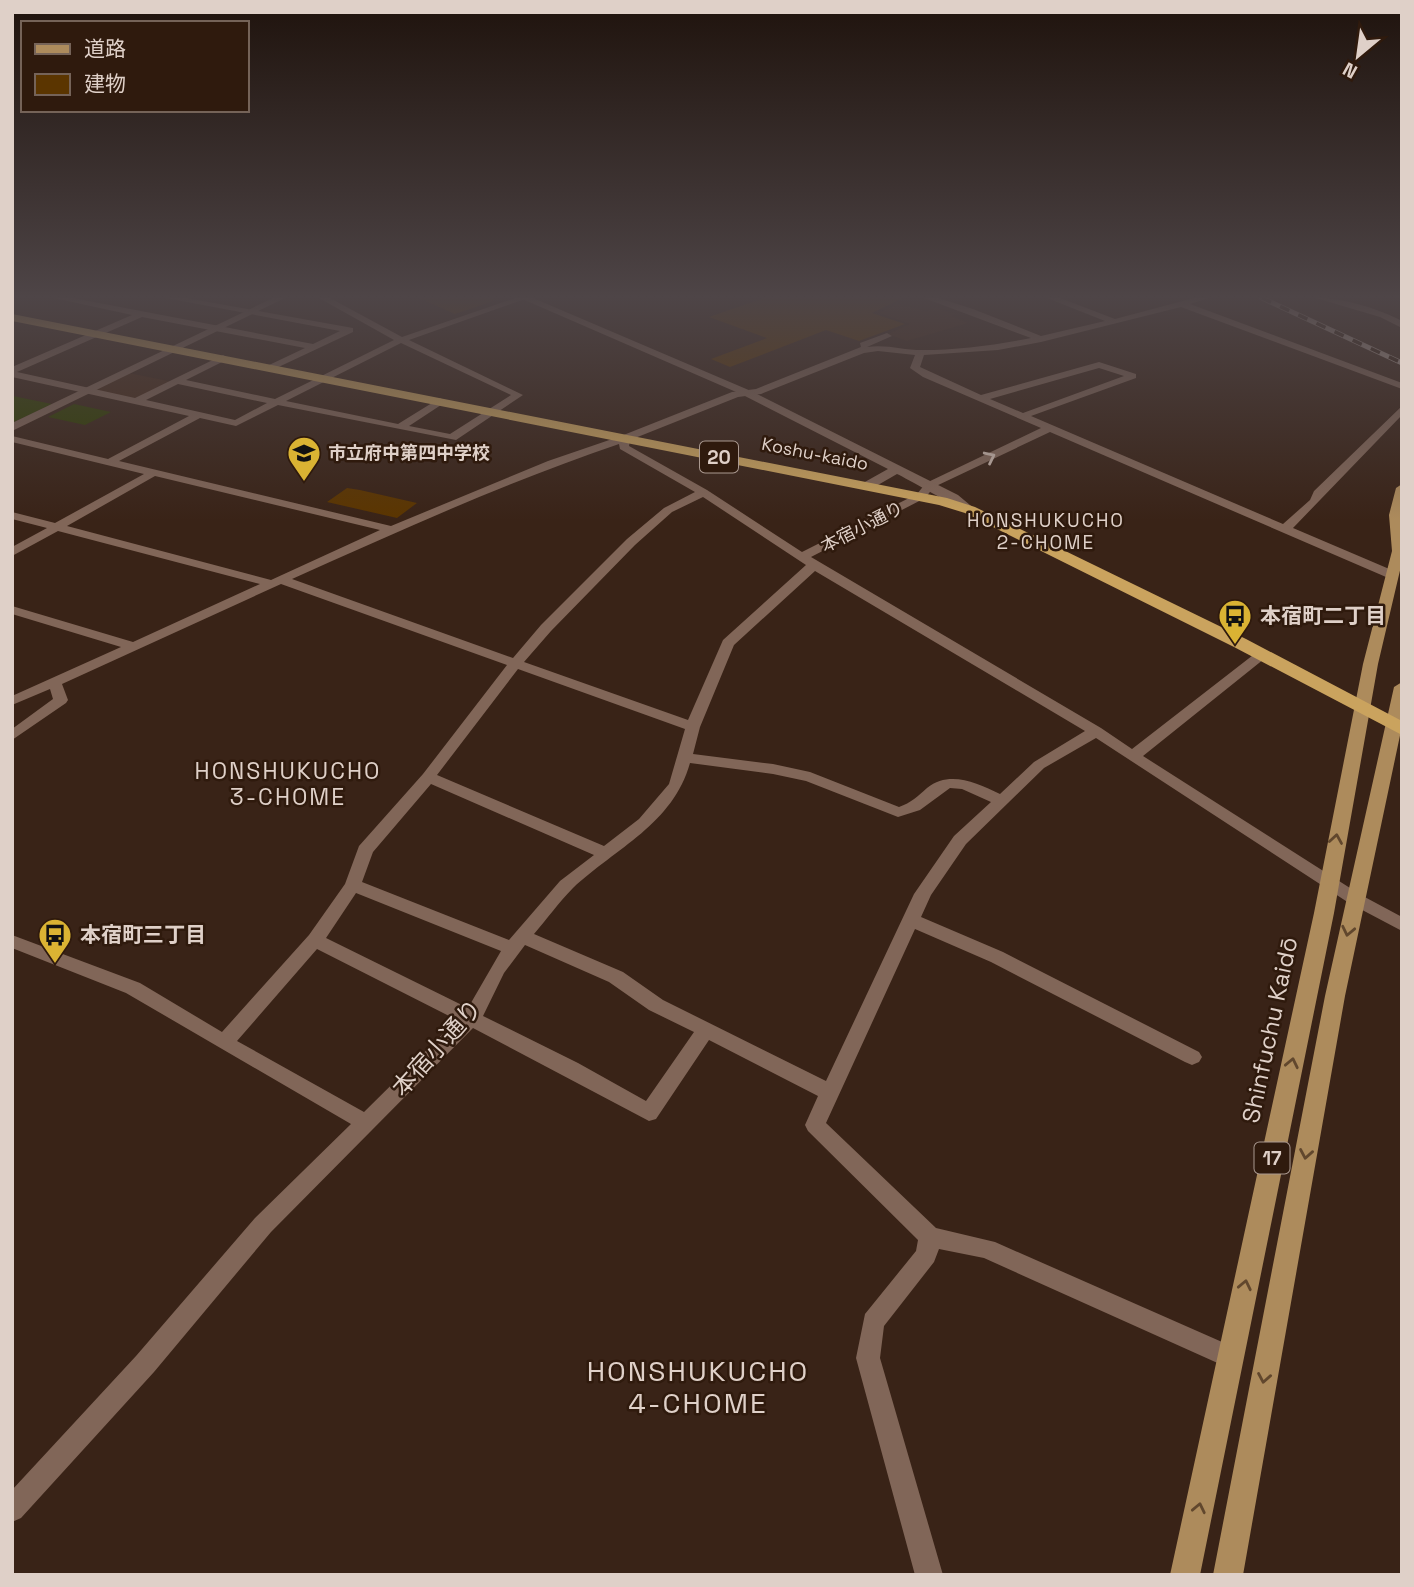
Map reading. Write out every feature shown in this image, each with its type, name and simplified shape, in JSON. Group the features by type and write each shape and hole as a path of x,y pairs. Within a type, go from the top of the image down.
{"highway":[{"name":"Koshu-kaido","path":"291,372 867,486 926,491 1262,655 1362,708 1395,733"}],"main road":[{"path":"12,428 128,372"},
{"path":"698,372 747,393 892,466 911,476 926,491"},
{"path":"867,486 891,474 894,469 892,466"},
{"path":"1400,546 1395,515 1402,488"},
{"name":"Shinfuchu Kaidō","path":"1185,1575 1329,882 1354,741 1367,681 1396,576 1400,546"},
{"path":"1395,733 1402,687"},
{"name":"17","path":"1231,1574 1355,899 1395,733"}],"street":[{"path":"136,401 195,372"},
{"path":"12,373 236,423 334,372"},
{"path":"176,382 452,438 518,395 469,372"},
{"path":"12,701 390,529 552,463 625,438 736,394 758,392 809,372"},
{"path":"924,372 1396,576"},
{"path":"981,398 1074,372"},
{"path":"1023,416 1133,376 1121,372"},
{"path":"1364,372 1402,386"},
{"path":"400,427 440,401"},
{"path":"1285,529 1315,501 1318,493 1371,437 1402,409"},
{"path":"110,462 198,415"},
{"name":"本宿小通り","path":"12,1508 145,1364 264,1225 471,1018 482,1003 496,971 566,885 645,823 676,785 693,727 728,643 808,561 926,491 1050,428"},
{"path":"625,438 624,447 703,492 808,561 1096,730 1168,780 1355,899 1402,925"},
{"path":"12,439 390,529"},
{"path":"12,552 153,473"},
{"path":"224,1044 315,940 353,885 365,850 428,777 514,665 631,541 668,510 703,492"},
{"path":"12,515 277,582 693,727"},
{"path":"12,610 134,646"},
{"path":"1134,755 1262,655"},
{"path":"12,736 61,700 55,683"},
{"path":"1096,730 1039,765 960,841 923,894 815,1125 930,1237 987,1249 1230,1357"},
{"path":"686,758 773,769 810,777 898,812 909,812 941,785 954,783 1003,800"},
{"path":"428,777 607,854"},
{"path":"353,885 616,977 656,1005 831,1093"},
{"path":"911,920 997,957 1192,1057"},
{"path":"315,940 471,1018 649,1113 705,1031"},
{"path":"12,941 133,988 224,1044 366,1123"},
{"path":"929,1575 868,1358 873,1322 926,1255 930,1237"}],"shaded area":[{"path":"129,373 173,382 136,400 92,391"}],"green space":[{"path":"13,396 52,404 12,423"},
{"path":"74,404 111,412 85,425 48,417"}],"building":[{"path":"347,488 417,503 397,518 327,502"}],"place":[{"name":"市立府中第四中学校","path":"304,483"},
{"name":"本宿町二丁目","path":"1235,646"},
{"name":"本宿町三丁目","path":"55,965"}],"district":[{"name":"HONSHUKUCHO 2-CHOME","path":"1046,531"},
{"name":"HONSHUKUCHO 3-CHOME","path":"288,784"},
{"name":"HONSHUKUCHO 4-CHOME","path":"698,1387"}]}
